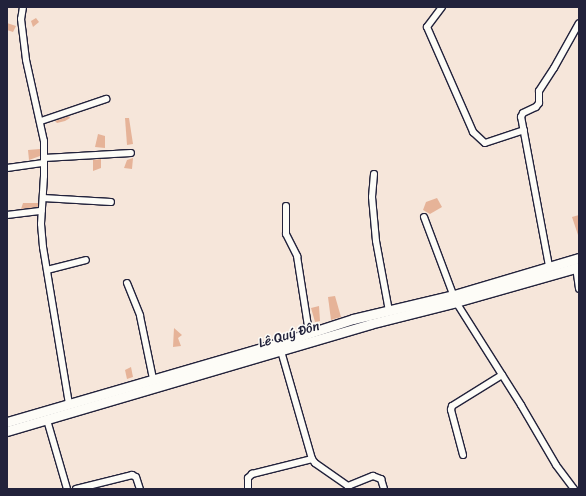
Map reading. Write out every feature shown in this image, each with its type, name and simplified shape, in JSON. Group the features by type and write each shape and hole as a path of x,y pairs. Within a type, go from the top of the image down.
{"main road":[{"name":"Lê Quý Đôn","path":"7,431 47,420 309,333 389,311 455,299 549,266 578,264"},
{"name":"Lê Quý Đôn","path":"7,422 153,379 281,351 578,264"}],"street":[{"path":"23,7 21,19 26,60 41,121 44,161 41,224 69,404"},
{"path":"442,7 427,27 473,132 485,143 524,130"},
{"path":"549,266 521,117 523,113 536,107 539,103 539,90 554,68 579,23"},
{"path":"41,121 106,99"},
{"path":"7,168 44,161 131,153"},
{"path":"374,174 372,197 376,241 389,311"},
{"path":"42,198 111,202"},
{"path":"286,206 286,234 297,256 309,333"},
{"path":"7,215 42,211"},
{"path":"424,217 455,299 556,465 574,489"},
{"path":"47,270 86,260"},
{"path":"578,264 579,289"},
{"path":"126,283 140,316 153,379"},
{"path":"281,351 312,459 315,463 349,488 374,476 381,479 384,489"},
{"path":"463,455 451,410 452,406 502,375"},
{"path":"47,420 68,489"},
{"path":"248,489 248,478 252,474 312,459"},
{"path":"76,489 132,475 136,476 140,489"}],"building":[{"path":"36,18 39,22 33,27 31,21"},
{"path":"7,23 16,26 13,32 7,30"},
{"path":"69,116 70,118 65,121 57,123 55,121"},
{"path":"125,118 129,118 133,144 127,145"},
{"path":"98,134 105,136 105,148 95,147"},
{"path":"40,149 40,156 29,160 28,150"},
{"path":"133,158 132,169 124,168 127,160"},
{"path":"101,159 101,168 93,171 93,160"},
{"path":"437,198 442,207 430,214 423,210 426,202"},
{"path":"23,203 38,203 38,207 21,209"},
{"path":"579,215 579,235 578,235 572,217"},
{"path":"335,296 341,317 331,320 328,297"},
{"path":"319,306 320,321 315,322 311,308"},
{"path":"174,328 182,335 178,338 181,346 173,347"},
{"path":"131,367 133,377 127,379 125,370"}]}
